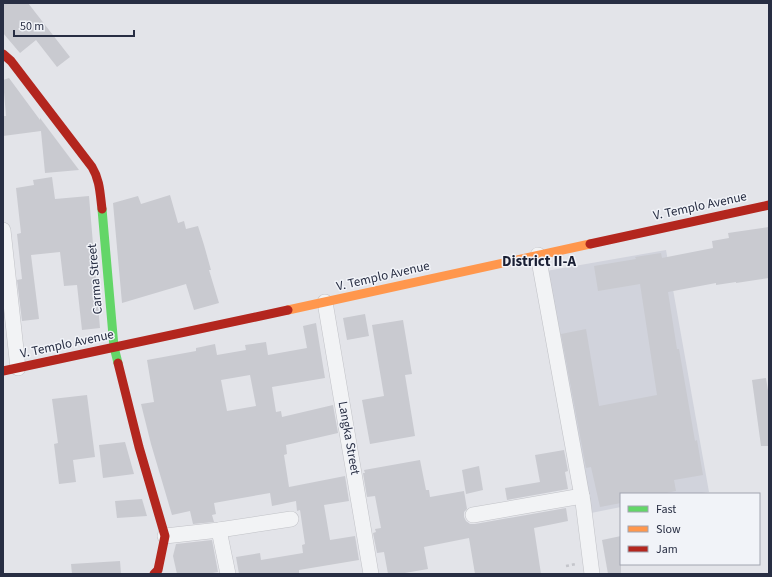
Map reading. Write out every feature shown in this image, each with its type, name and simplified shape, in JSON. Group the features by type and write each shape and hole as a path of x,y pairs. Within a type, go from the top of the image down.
{"main road":[{"name":"Carma Street","path":"3,54 11,61 97,175 100,189 114,347 139,447 165,536 158,570 154,574"},
{"name":"V. Templo Avenue","path":"3,371 769,205"}],"street":[{"path":"3,230 18,368"},
{"path":"538,255 582,496 592,574"},
{"name":"Langka Street","path":"325,302 371,574"},
{"path":"473,516 582,496"},
{"path":"165,536 219,530 291,519"},
{"path":"219,530 228,574"}],"shaded area":[{"path":"666,250 709,492 620,493 620,507 591,513 546,271"}],"building":[{"path":"3,3 28,3 70,57 57,67 36,40 20,53 3,33"},
{"path":"9,78 79,170 45,173 41,131 3,136 3,116 6,116 3,80"},
{"path":"52,177 55,199 89,196 100,328 82,330 77,285 64,286 60,252 31,255 39,319 22,321 17,280 22,279 17,234 21,233 16,188 34,185 33,180"},
{"path":"170,195 178,223 184,221 186,229 198,226 219,303 194,310 186,284 122,303 113,203 138,196 141,204"},
{"path":"769,227 769,278 716,285 716,283 668,292 677,349 679,349 695,441 697,440 703,475 674,480 676,491 667,493 620,493 620,503 600,507 591,467 586,468 561,334 586,329 599,406 657,395 640,284 598,291 594,266 661,253 662,258 713,248 712,241 729,238 728,233"},
{"path":"365,314 369,336 347,340 343,318"},
{"path":"403,320 412,374 405,375 415,436 370,444 362,400 384,396 372,325"},
{"path":"316,323 325,378 272,387 276,412 281,411 282,417 333,405 338,433 286,445 287,454 284,455 289,487 345,476 349,501 324,505 330,540 355,536 359,560 299,570 299,574 239,574 236,557 260,553 261,560 303,553 302,545 305,544 300,510 297,511 296,501 272,506 270,493 214,503 216,514 212,515 214,522 193,524 190,511 172,515 141,404 154,402 147,360 196,351 196,348 215,344 217,355 246,350 245,345 266,342 268,355 307,348 303,326","holes":["250,375 256,406 227,411 221,380"]},
{"path":"766,378 769,397 769,446 761,446 752,380"},
{"path":"87,395 95,457 73,460 76,482 59,484 54,444 58,443 52,399"},
{"path":"125,442 134,474 103,478 99,445"},
{"path":"564,450 568,471 565,472 568,489 507,500 505,488 540,482 535,455"},
{"path":"420,460 426,490 429,490 430,497 464,491 467,509 464,512 464,517 470,524 566,508 568,521 534,528 541,574 475,574 469,538 424,547 428,569 399,574 388,574 384,552 377,553 373,533 376,532 375,529 381,528 375,496 367,497 363,473 365,473 364,470"},
{"path":"479,466 483,490 466,494 462,470"},
{"path":"142,499 147,516 117,518 115,501"},
{"path":"620,536 621,574 608,574 602,540"},
{"path":"212,540 218,572 207,574 177,574 173,556 176,544"},
{"path":"120,561 121,574 72,574 71,564"}],"traffic: fast":[{"path":"102,209 114,347 118,363"}],"traffic: slow":[{"path":"288,310 590,244"}],"traffic: jam":[{"path":"3,54 11,61 92,167 98,182 102,209"},
{"path":"590,244 769,205"},
{"path":"3,371 288,310"},
{"path":"118,363 139,447 165,536 158,570 154,574"}],"district":[{"name":"District II-A","path":"539,261"}]}
